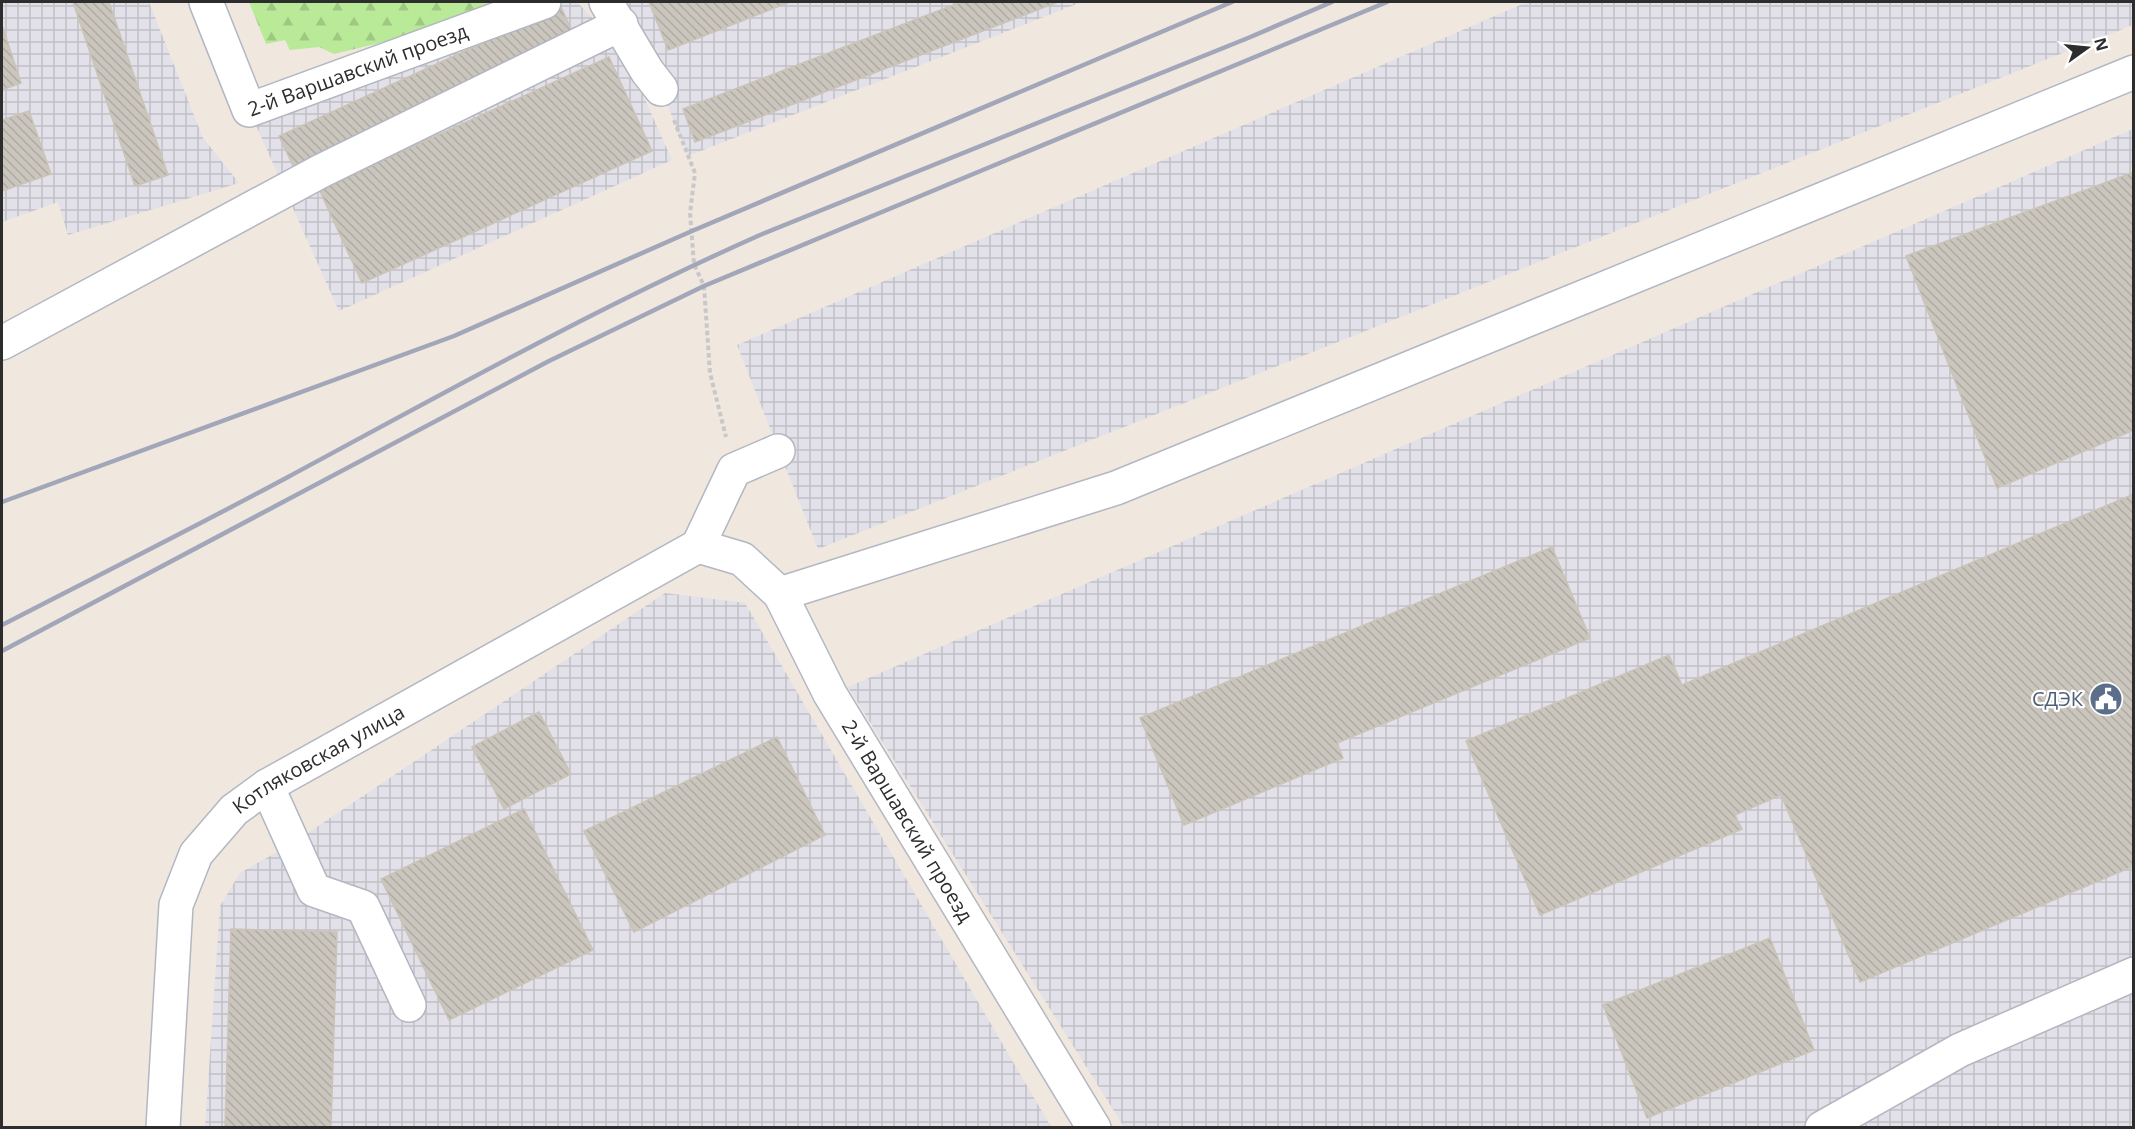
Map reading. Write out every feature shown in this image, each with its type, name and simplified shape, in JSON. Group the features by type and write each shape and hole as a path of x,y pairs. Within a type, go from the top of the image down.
{"street":[{"name":"2-й Варшавский проезд","path":"206,2 249,110 544,2"},
{"path":"2,343 613,13 647,71 661,89"},
{"path":"780,594 1116,488 2133,72"},
{"path":"698,546 734,470 778,451"},
{"name":"2-й Варшавский проезд","path":"698,546 742,559 780,594 830,694 1095,1128"},
{"name":"Котляковская улица","path":"163,1128 176,905 196,854 234,810 267,786 698,546"},
{"path":"267,786 314,890 363,907 409,1005"},
{"path":"1822,1128 1960,1050 2133,974"}],"path":[{"path":"661,89 695,173 690,213 694,264 704,286 710,373 734,470"}],"shaded area":[{"path":"2,2 149,2 203,138 239,183 68,235 58,202 2,222"},
{"path":"565,2 577,2 622,48 672,160 339,311 254,121"},
{"path":"626,2 1082,2 688,156"},
{"path":"1527,2 2133,2 2133,25 818,549 737,345"},
{"path":"2133,129 2133,1127 1124,1127 848,687"},
{"path":"665,593 745,603 1051,1127 205,1128 220,906 240,873 293,843"}],"green space":[{"path":"249,2 517,2 466,22 334,54 319,47 290,50 285,40 266,44"}],"building":[{"path":"73,2 109,2 168,175 135,186"},
{"path":"649,2 790,2 668,50"},
{"path":"961,2 1058,2 695,142 683,109"},
{"path":"561,7 577,42 295,170 279,136"},
{"path":"2,25 21,83 2,90"},
{"path":"609,57 652,151 362,283 319,189"},
{"path":"29,111 51,174 2,191 2,120"},
{"path":"2134,172 2134,430 1997,488 1906,256"},
{"path":"2134,494 2134,866 1860,982 1781,795 1735,815 1742,829 1540,915 1466,741 1669,655 1682,685"},
{"path":"1552,547 1590,638 1337,743 1343,758 1184,825 1140,718"},
{"path":"539,712 571,774 504,809 472,747"},
{"path":"777,737 825,835 634,932 584,831"},
{"path":"524,809 593,950 449,1020 381,879"},
{"path":"231,929 337,932 331,1128 225,1128"},
{"path":"1770,938 1814,1050 1647,1118 1603,1005"}],"railway":[{"path":"2,502 454,336 692,231 1232,2"},
{"path":"2,625 640,291 760,235 1332,2"},
{"path":"2,651 549,361 704,286 1387,2"}],"place":[{"name":"СДЭК","path":"2106,699"}]}
